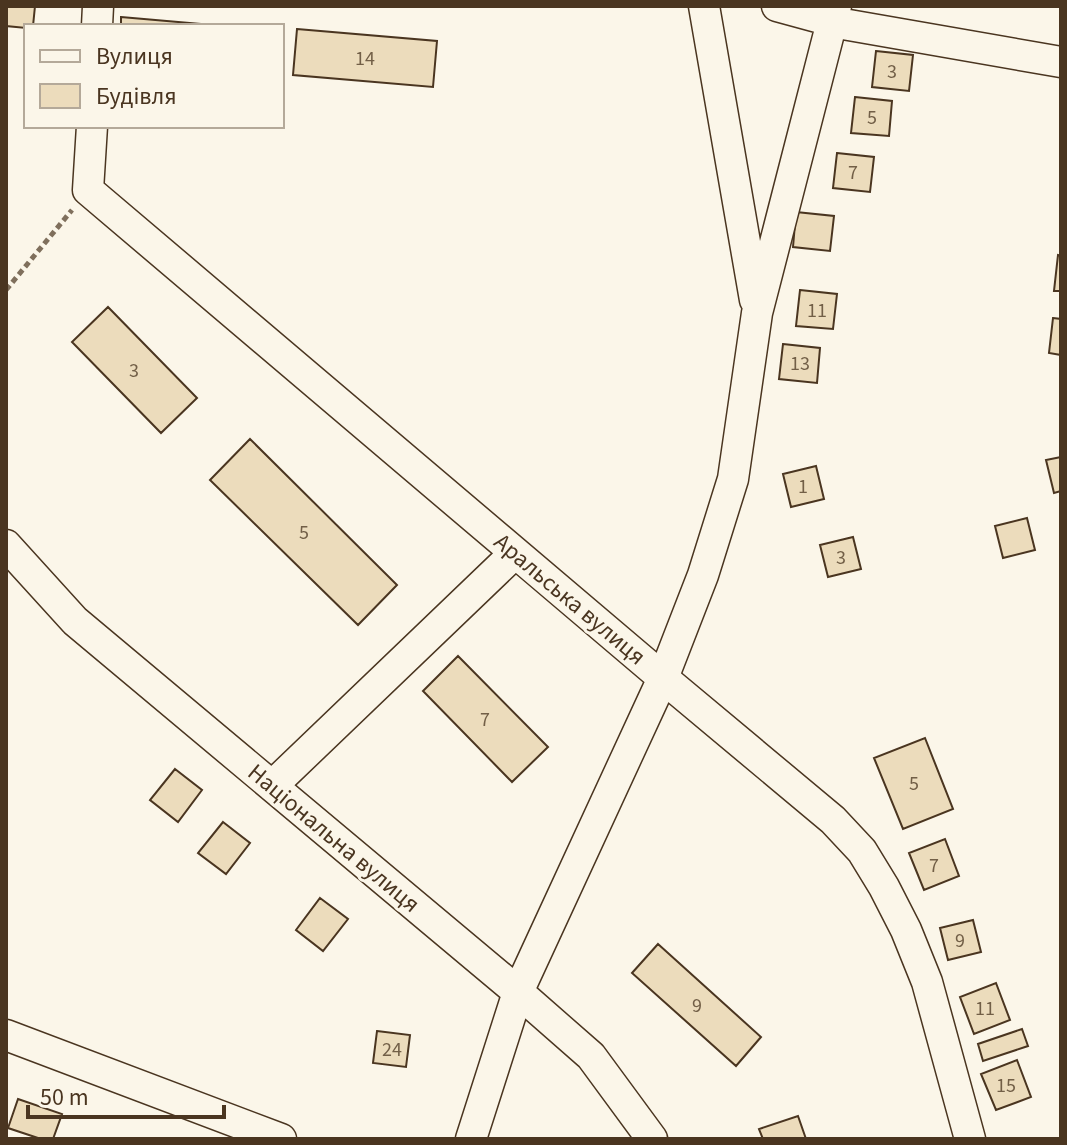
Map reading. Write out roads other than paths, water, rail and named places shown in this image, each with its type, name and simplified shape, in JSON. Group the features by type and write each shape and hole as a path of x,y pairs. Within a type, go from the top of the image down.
{"street":[{"path":"704,6 757,313"},
{"path":"777,6 834,13 1061,62"},
{"path":"471,1139 518,992 663,678 703,575 733,479 757,313 834,13"},
{"name":"Аральська вулиця","path":"92,128 88,190 833,820 862,851 906,930 927,982 970,1139"},
{"name":"Національна вулиця","path":"6,545 75,621 591,1056 652,1139"},
{"path":"272,786 515,553"},
{"path":"6,1035 281,1139"}]}
